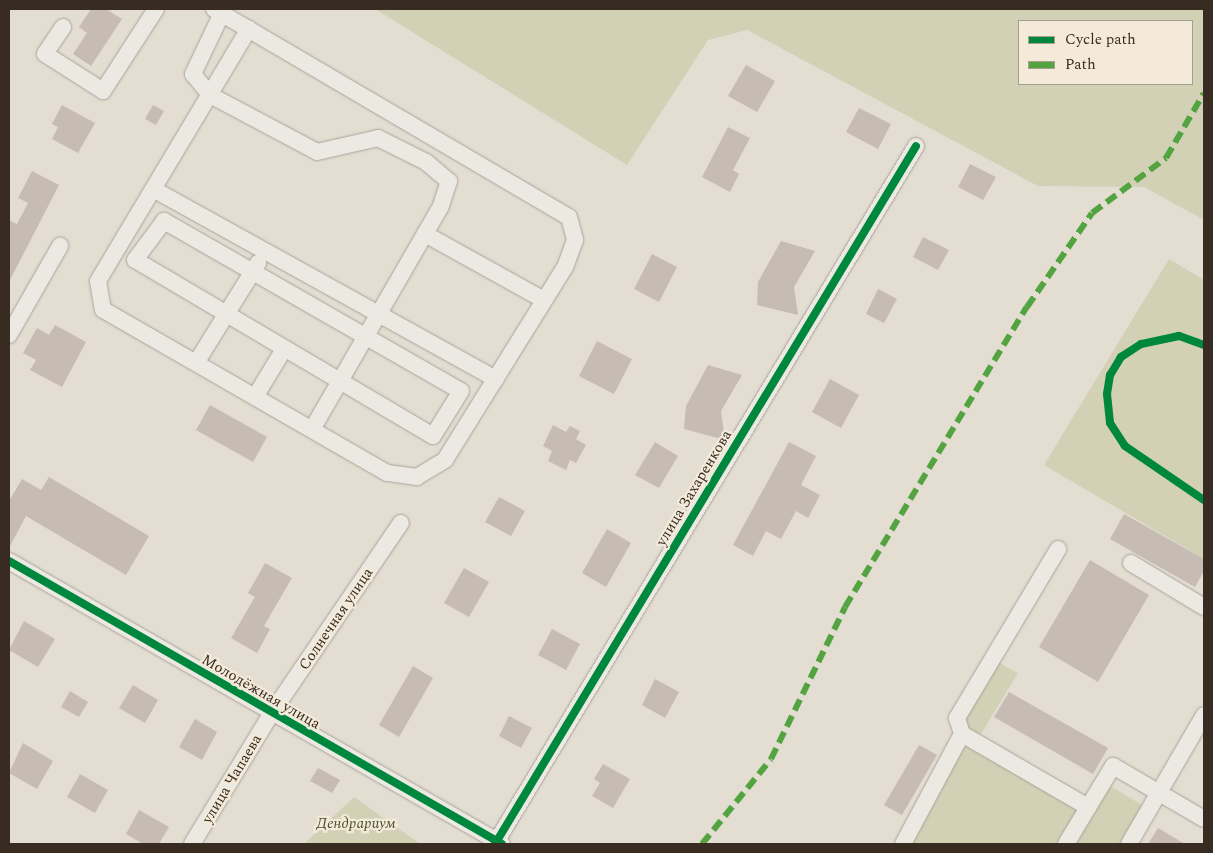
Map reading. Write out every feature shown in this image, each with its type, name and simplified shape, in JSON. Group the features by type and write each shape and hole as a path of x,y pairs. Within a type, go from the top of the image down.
{"street":[{"path":"63,27 45,54 103,91 156,9"},
{"path":"249,29 210,95 154,189 98,281 103,310 386,472 417,477 445,460 565,267 575,240 569,217 249,29 218,11 193,74 210,95 318,152 378,138 426,162 448,181 442,206 312,429"},
{"name":"улица Захаренкова","path":"498,843 916,146"},
{"path":"154,189 496,379"},
{"path":"164,221 461,391 433,436 226,314 135,260 164,221"},
{"path":"425,234 544,300"},
{"path":"9,334 60,246"},
{"path":"196,363 265,251"},
{"path":"255,397 284,349"},
{"name":"Солнечная улица","path":"271,714 401,523"},
{"path":"1058,549 957,718 962,734 1088,807"},
{"name":"Молодёжная улица","path":"9,561 271,714 498,843"},
{"path":"1131,563 1204,607"},
{"name":"улица Чапаева","path":"192,844 271,714"},
{"path":"1129,844 1204,715"},
{"path":"903,844 962,734"},
{"path":"1066,844 1113,766 1204,819"}],"green space":[{"path":"375,9 1204,9 1204,220 1144,187 1038,186 747,30 708,40 627,165"},
{"path":"1169,259 1204,280 1204,559 1044,465"},
{"path":"996,661 1018,673 981,734 966,729 965,714"},
{"path":"962,735 1085,808 1063,844 910,844"},
{"path":"1107,784 1147,808 1125,844 1071,844"},
{"name":"Дендрариум","path":"354,797 420,844 304,844"}],"building":[{"path":"91,9 106,9 122,19 91,66 73,54 87,33 79,27"},
{"path":"746,65 775,81 757,112 728,96"},
{"path":"62,105 95,123 78,153 52,139 58,127 52,124"},
{"path":"153,105 164,111 156,125 145,119"},
{"path":"859,108 891,124 878,149 846,132"},
{"path":"728,127 750,138 733,170 739,174 730,192 702,177"},
{"path":"970,164 996,177 983,200 958,187"},
{"path":"32,171 59,185 9,282 9,220 17,224 28,203 18,198"},
{"path":"923,237 949,250 938,270 913,257"},
{"path":"781,241 815,251 794,287 798,315 757,305 758,282"},
{"path":"652,254 677,267 659,302 634,289"},
{"path":"878,289 897,299 884,323 866,314"},
{"path":"55,325 86,342 62,387 30,370 36,360 23,353 37,328 49,335"},
{"path":"597,341 632,359 614,394 579,376"},
{"path":"708,365 742,375 721,411 725,440 684,429 686,406"},
{"path":"830,379 859,395 841,428 812,412"},
{"path":"210,405 267,437 253,462 196,430"},
{"path":"553,425 566,432 570,426 580,431 576,439 586,445 576,463 570,460 566,470 548,461 552,451 543,446"},
{"path":"655,442 678,456 659,488 635,475"},
{"path":"789,442 816,456 801,485 820,495 808,518 796,511 781,539 766,531 753,556 733,545"},
{"path":"49,477 149,536 126,575 26,516 9,548 9,501 22,479 41,490"},
{"path":"499,497 525,511 511,536 485,522"},
{"path":"1124,514 1204,559 1204,571 1195,587 1110,539"},
{"path":"607,529 631,543 606,587 582,573"},
{"path":"1090,560 1149,595 1098,682 1039,647"},
{"path":"265,563 292,578 264,626 270,629 257,653 231,638 255,597 248,593"},
{"path":"464,568 489,582 469,617 444,603"},
{"path":"24,621 55,639 38,667 9,650"},
{"path":"552,629 580,644 566,670 538,655"},
{"path":"413,666 433,678 399,737 379,725"},
{"path":"655,679 679,692 665,718 642,705"},
{"path":"133,685 158,700 145,723 119,708"},
{"path":"70,691 88,702 79,717 61,707"},
{"path":"1009,692 1108,748 1093,774 994,717"},
{"path":"509,716 532,728 521,748 499,736"},
{"path":"195,719 217,732 202,760 179,747"},
{"path":"23,743 53,761 37,789 9,773"},
{"path":"919,745 937,755 902,815 884,805"},
{"path":"603,764 630,779 613,808 592,796 600,783 594,779"},
{"path":"318,768 340,780 332,793 310,781"},
{"path":"80,774 108,790 95,813 67,797"},
{"path":"139,810 169,827 159,844 143,844 126,834"},
{"path":"1158,828 1185,844 1148,844"}],"marked path":[{"path":"702,844 771,759 845,607 1027,307 1092,213 1166,158 1204,93"}],"cycle path":[{"path":"495,844 916,146"},
{"path":"1204,345 1179,336 1141,344 1121,357 1110,375 1107,394 1110,423 1125,446 1204,500"},
{"path":"9,561 502,844"}]}
